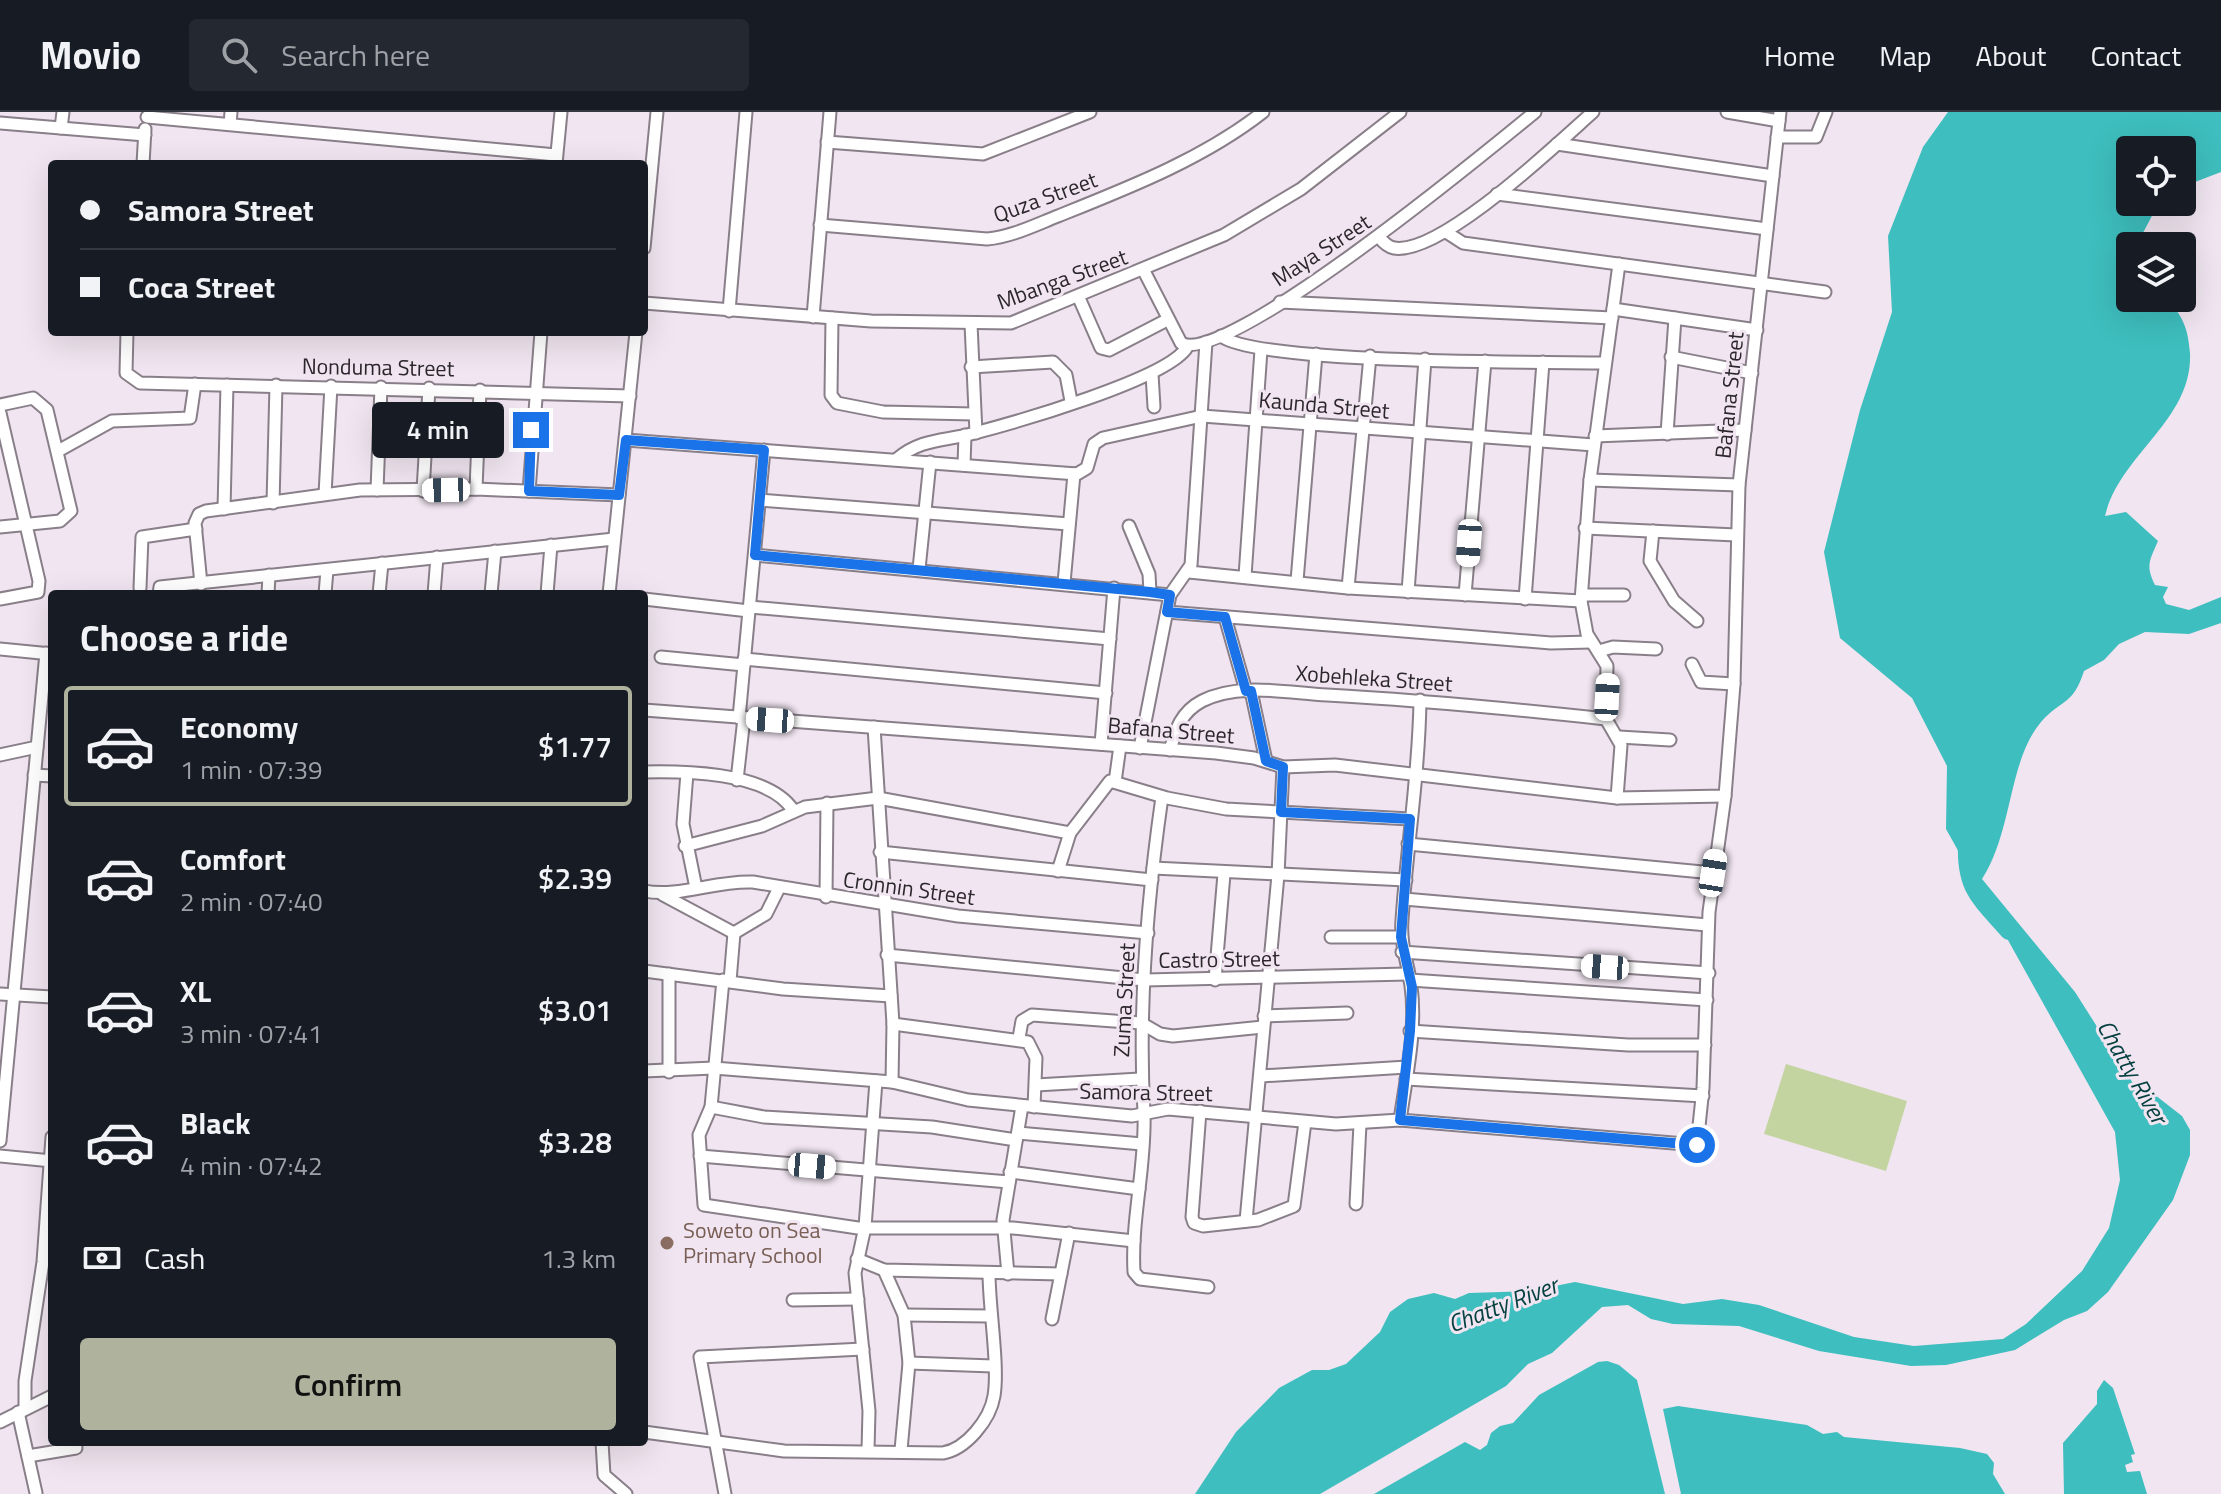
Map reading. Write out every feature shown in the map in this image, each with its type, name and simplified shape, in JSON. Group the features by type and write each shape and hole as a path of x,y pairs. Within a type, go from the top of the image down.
{"street":[{"path":"61,128 63,112"},
{"path":"143,160 147,115 230,118 556,159 561,112"},
{"path":"648,206 657,112"},
{"path":"729,311 746,112"},
{"path":"813,317 830,112"},
{"path":"827,142 983,154 1090,112"},
{"name":"Quza Street","path":"820,225 974,238 1006,236 1106,197 1180,162 1263,112"},
{"name":"Mbanga Street","path":"648,303 813,317 1011,323 1144,271 1254,218 1332,167 1399,112"},
{"name":"Maya Street","path":"1187,347 1221,336 1280,302 1379,237 1535,112"},
{"path":"1379,237 1389,246 1399,248 1446,232 1497,194 1593,112"},
{"path":"1727,112 1779,116"},
{"path":"1777,137 1816,137 1826,112"},
{"name":"Bafana Street","path":"648,710 1170,750 1266,761 1283,767 1335,765 1617,798 1725,796 1734,684 1739,485 1779,116"},
{"path":"0,123 145,135"},
{"path":"1557,144 1773,176"},
{"path":"1497,194 1767,229"},
{"path":"1446,232 1463,243 1825,292"},
{"path":"1617,798 1623,754 1619,737 1606,719 1608,676 1595,646 1582,598 1594,441 1619,264"},
{"path":"897,459 915,445 970,434 1152,374 1177,360 1187,347 1176,338 1144,271"},
{"path":"1079,298 1101,348 1109,350 1167,320"},
{"path":"1280,302 1613,314 1675,318 1757,330"},
{"path":"832,318 833,400 883,412 974,414"},
{"path":"1667,434 1675,318"},
{"path":"964,465 974,414 971,324"},
{"name":"Nonduma Street","path":"127,336 127,376 140,383 429,388 630,396"},
{"path":"529,491 541,336"},
{"path":"609,590 636,336"},
{"path":"1221,336 1230,342 1261,350 1316,354 1603,363"},
{"path":"1140,748 1170,595 1189,572 1206,342"},
{"path":"1245,576 1261,350"},
{"path":"1297,581 1316,354"},
{"path":"1348,588 1370,356"},
{"path":"1671,357 1752,373"},
{"path":"1408,592 1425,359"},
{"path":"1465,595 1485,361"},
{"path":"971,367 1053,362 1066,375 1071,401"},
{"path":"1525,599 1543,362"},
{"path":"1152,374 1154,407"},
{"path":"58,451 112,421 190,418 195,384"},
{"path":"224,509 227,385"},
{"path":"273,503 276,385"},
{"path":"325,494 331,386"},
{"path":"377,490 381,387"},
{"path":"423,491 429,388"},
{"path":"476,489 480,390"},
{"path":"0,405 33,398 40,400 47,410 66,481 69,515 60,521 0,527"},
{"path":"0,413 37,563 38,592 0,599"},
{"name":"Kaunda Street","path":"1074,474 1087,468 1094,444 1103,438 1202,416 1536,441 1594,441 1745,430"},
{"path":"626,440 1074,474 1064,583"},
{"path":"737,780 744,662 764,450"},
{"path":"919,569 930,462"},
{"path":"1590,480 1739,485"},
{"path":"140,588 142,537 197,522 224,509 325,494 377,490 476,489 619,495"},
{"path":"760,500 1069,524"},
{"path":"197,522 208,587"},
{"path":"1129,526 1149,574 1150,592"},
{"path":"1585,528 1736,535"},
{"path":"1653,531 1650,561 1674,601 1697,621"},
{"path":"160,590 208,587 269,575 614,539"},
{"path":"547,590 551,545"},
{"path":"491,590 495,551"},
{"path":"755,555 1170,595"},
{"path":"434,590 437,557"},
{"path":"379,590 382,563"},
{"path":"325,590 327,570"},
{"path":"1189,572 1348,588 1525,599 1624,595"},
{"path":"268,590 269,575"},
{"path":"1101,744 1114,588"},
{"path":"648,599 1110,639"},
{"path":"1167,612 1656,649"},
{"path":"1225,617 1266,761"},
{"path":"0,649 48,654"},
{"path":"661,657 1106,693"},
{"path":"0,1141 34,775 48,662"},
{"path":"1692,664 1701,682 1734,684"},
{"name":"Xobehleka Street","path":"1170,750 1176,728 1188,711 1214,696 1248,691 1420,700 1606,719"},
{"path":"1400,1120 1410,1031 1409,977 1401,937 1410,819 1418,777 1420,700"},
{"path":"874,727 893,1024 892,1082"},
{"path":"1619,737 1670,740"},
{"path":"1115,782 1120,746"},
{"path":"0,755 37,747"},
{"path":"1246,1221 1278,875 1283,767"},
{"path":"648,772 687,773 737,780 778,793 793,810"},
{"path":"687,773 685,846 696,888"},
{"path":"34,775 48,776"},
{"path":"1058,871 1070,833 1105,784 1115,782 1162,797 1226,809 1410,819"},
{"path":"1261,1076 1406,1073 1703,1096 1709,973 1708,925 1725,796"},
{"name":"Zuma Street","path":"1162,797 1152,874 1141,1023 1140,1079 1144,1113 1134,1272 1140,1279 1208,1287"},
{"path":"685,846 762,826 793,810 878,798 1070,833"},
{"path":"826,897 827,803"},
{"path":"1408,844 1713,873"},
{"path":"880,852 1058,871 1406,880"},
{"path":"1215,980 1224,874"},
{"name":"Cronnin Street","path":"663,895 747,882 958,916 1148,933"},
{"path":"779,888 766,914 734,933 711,1107 699,1135 704,1205 865,1227 1004,1229 1134,1241"},
{"path":"648,892 663,895 734,933"},
{"path":"1404,899 1708,925"},
{"path":"1331,937 1401,937"},
{"path":"1402,952 1709,973"},
{"name":"Castro Street","path":"887,955 1145,980 1409,977 1707,1000"},
{"path":"648,971 783,989 891,996"},
{"path":"669,974 669,1072"},
{"path":"0,994 48,997"},
{"path":"1019,1038 1026,1016 1141,1023 1160,1034 1173,1036 1347,1013"},
{"path":"893,1024 1019,1038 1028,1042 1035,1053 1036,1085 1017,1136 1010,1177 1004,1229 1008,1274"},
{"path":"1410,1031 1628,1045 1705,1045"},
{"name":"Samora Street","path":"648,1071 714,1068 892,1082 968,1100 1132,1116 1161,1109 1305,1122 1360,1124 1400,1120 1697,1145 1703,1096"},
{"path":"1036,1085 1140,1079"},
{"path":"868,1450 857,1259 865,1227 870,1125 876,1081"},
{"path":"711,1107 757,1116 1142,1144"},
{"path":"1200,1111 1192,1221 1203,1226 1272,1217 1296,1203 1305,1122"},
{"path":"1356,1204 1360,1124"},
{"path":"0,1156 48,1161"},
{"path":"700,1156 1139,1189"},
{"path":"36,1493 22,1410 43,1262 48,1199"},
{"path":"1052,1319 1069,1233"},
{"path":"857,1259 884,1270 1061,1274"},
{"path":"884,1270 904,1315 909,1363 901,1450"},
{"path":"648,1433 784,1451 901,1450 943,1453 964,1444 991,1406 993,1366 989,1273"},
{"path":"793,1300 858,1299"},
{"path":"904,1315 989,1316"},
{"path":"725,1494 713,1443 700,1357 863,1349"},
{"path":"909,1363 993,1366"},
{"path":"0,1422 48,1398"},
{"path":"28,1456 76,1446"},
{"path":"602,1446 604,1475 626,1494"}],"green space":[{"path":"1786,1064 1907,1101 1886,1171 1764,1134"}],"water":[{"path":"1948,112 2221,112 2221,172 2196,182 2196,136 2116,136 2116,216 2152,216 2143,232 2116,232 2116,312 2178,312 2188,336 2190,353 2188,377 2180,398 2125,474 2105,516 2126,512 2158,541 2149,567 2155,585 2168,587 2163,597 2166,604 2189,610 2221,597 2221,623 2189,634 2145,632 2119,644 2104,660 2084,671 2071,696 2041,722 2030,738 2016,776 2000,840 1982,879 2075,992 2143,1099 2155,1095 2182,1116 2190,1130 2190,1155 2173,1200 2108,1292 2087,1311 2064,1320 2015,1350 1946,1365 1911,1366 1819,1351 1739,1326 1673,1324 1651,1319 1628,1305 1602,1307 1552,1353 1528,1364 1506,1386 1320,1494 1195,1494 1236,1432 1279,1388 1312,1370 1329,1370 1346,1364 1380,1332 1390,1312 1408,1299 1434,1293 1455,1299 1469,1293 1530,1291 1575,1282 1683,1304 1722,1299 1759,1305 1854,1337 1914,1346 2003,1339 2026,1324 2082,1271 2109,1228 2120,1180 2115,1132 1946,829 1947,766 1912,698 1840,638 1824,552 1860,410 1892,312 1888,236 1923,147"},
{"path":"1598,1362 1619,1365 1637,1380 1665,1494 1374,1494 1465,1442 1480,1450 1487,1445 1491,1433 1500,1426 1513,1423 1539,1395"},
{"path":"2104,1380 2113,1388 2135,1454 2131,1455 2133,1462 2125,1465 2127,1472 2140,1471 2147,1494 2064,1494 2063,1443 2097,1404 2097,1391"},
{"path":"1678,1406 1807,1425 1823,1434 1837,1432 1844,1437 1960,1448 1987,1454 1994,1463 1993,1474 2005,1494 1681,1494 1663,1409"}],"waterway":[{"name":"Chatty River","path":"1967,843 1969,872 1976,892 2009,931"}],"place":[{"name":"Soweto on Sea Primary School","path":"667,1243"}],"route":[{"path":"531,430 529,491 619,495 626,440 764,450 755,555 1150,592 1170,595 1167,612 1225,617 1233,654 1246,691 1251,691 1266,761 1283,767 1281,812 1410,819 1401,937 1404,964 1412,987 1400,1120 1697,1145"}]}
